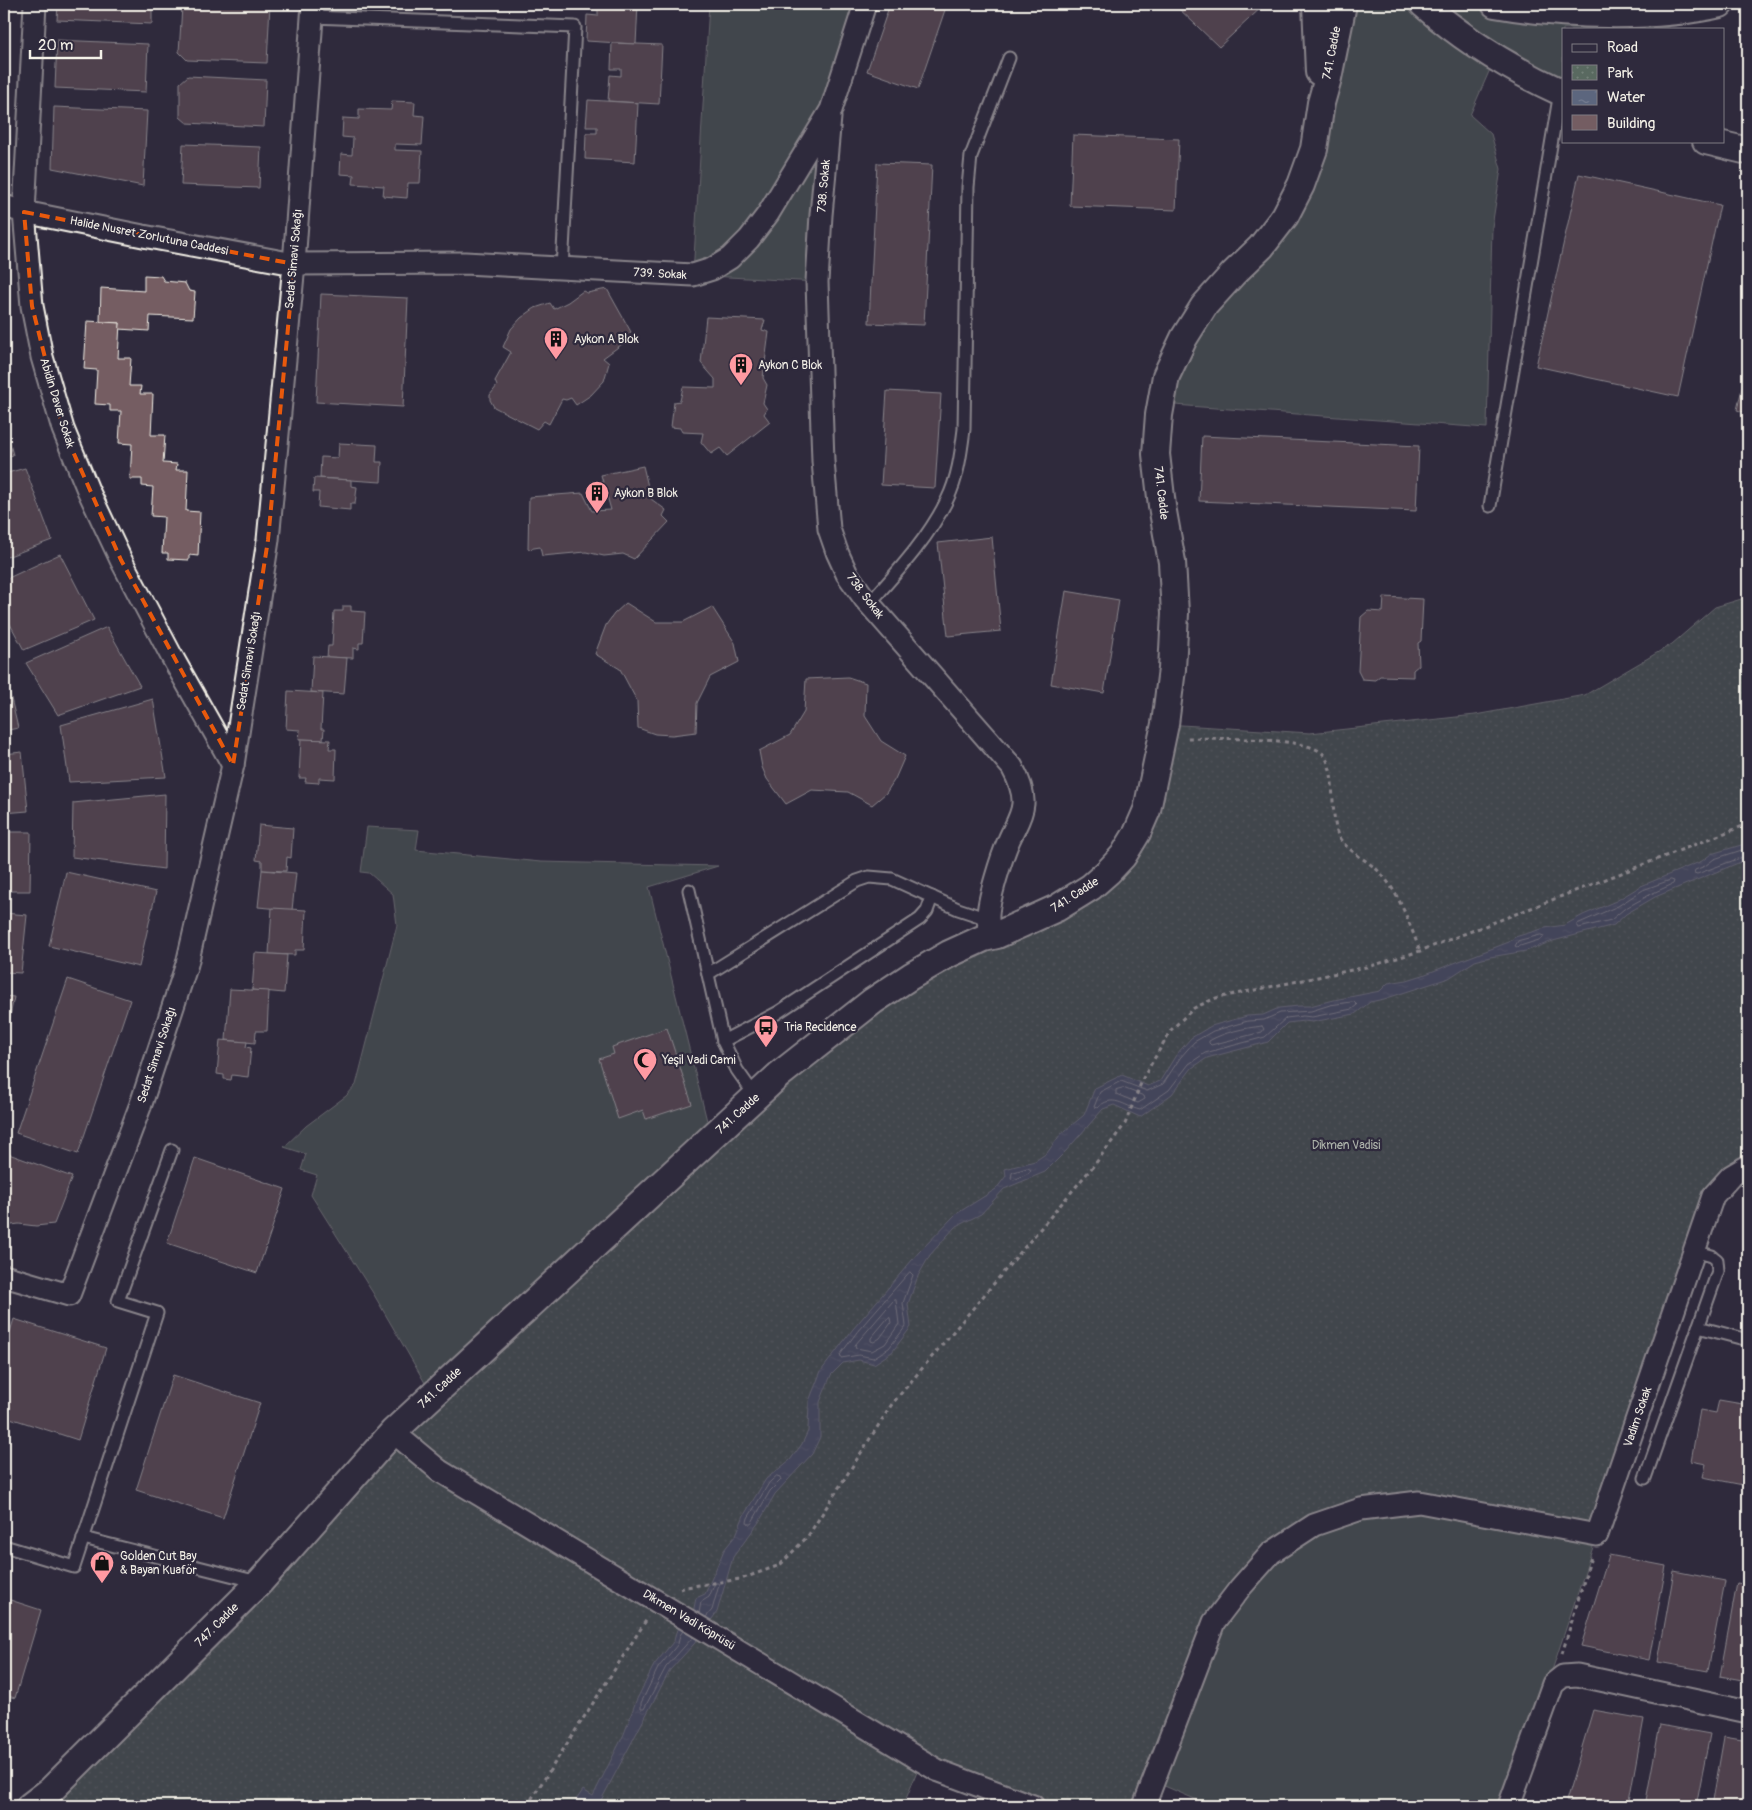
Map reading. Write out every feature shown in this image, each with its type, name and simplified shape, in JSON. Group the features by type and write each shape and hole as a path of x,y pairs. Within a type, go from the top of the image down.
{"street":[{"name":"Abidin Daver Sokak","path":"35,4 14,209 42,357 63,429 88,490 121,560 171,655 233,765"},
{"name":"739. Sokak","path":"294,264 465,264 693,276 712,269 730,258 749,239 768,214 831,110 865,4"},
{"name":"741. Cadde","path":"1316,4 1321,103"},
{"name":"741. Cadde","path":"393,1432 779,1075 873,1001 949,954 984,938 992,927 1057,908 1091,887 1123,856 1137,833 1147,810 1162,737 1172,669 1175,613 1172,562 1162,506 1156,454 1159,415 1166,376 1184,338 1204,306 1261,247 1285,216 1301,185 1314,149 1321,103 1343,4"},
{"path":"1423,4 1463,36 1506,64 1562,93"},
{"path":"1495,4 1543,10 1621,14 1662,13 1720,4"},
{"name":"Sedat Simavi Sokağı","path":"4,1276 69,1295 141,1104 187,964 233,765 268,540 294,264 313,10"},
{"path":"1668,28 1689,10"},
{"name":"738. Sokak","path":"831,110 817,282 825,495 830,529 837,552 847,574 869,604 1012,767 1018,778 1024,803 1021,816 1005,850 989,907 992,927"},
{"path":"1710,142 1748,151"},
{"name":"Halide Nusret Zorlutuna Caddesi","path":"14,209 143,236 294,264"},
{"name":"Vadim Sokak","path":"1598,1535 1713,1196 1731,1176 1748,1166"},
{"name":"Dikmen Vadi Köprüsü","path":"393,1432 440,1471 937,1770 1033,1806"},
{"name":"747. Cadde","path":"30,1806 51,1790 260,1582 393,1432"},
{"path":"1144,1806 1214,1622 1240,1588 1271,1554 1314,1525 1361,1509 1419,1502 1598,1535"},
{"path":"1509,1806 1550,1691 1563,1676 1577,1675 1748,1712"}],"lane":[{"path":"313,10 574,27 562,269"},
{"path":"869,604 916,551 948,499 960,463 964,429 970,164 971,156 1009,58"},
{"path":"1490,506 1562,93"},
{"path":"708,974 857,881 869,877 892,879 958,909 992,927"},
{"path":"689,890 723,1041 737,1070 756,1097"},
{"path":"723,1041 777,1013 920,919 927,910 932,897"},
{"path":"4,1546 74,1567 157,1312 118,1301 172,1150"},
{"path":"1645,1478 1718,1271 1718,1260 1712,1256 1694,1251"},
{"path":"1698,1327 1748,1340"},
{"path":"83,1538 260,1582"}],"path":[{"path":"1162,737 1289,741 1311,746 1323,754 1330,771 1338,838 1376,869 1390,885 1420,951"},
{"path":"679,1590 686,1587 741,1578 780,1565 808,1536 892,1404 1095,1164 1125,1124 1143,1078 1171,1030 1194,1008 1216,998 1371,966 1420,951 1748,824"},
{"path":"1550,1691 1598,1535"},
{"path":"527,1806 650,1616"}],"highlighted area":[{"path":"24,212 294,264 268,540 233,765 121,560 63,429 32,306"}],"green space":[{"path":"709,4 865,4 831,110 817,282 693,275"},
{"path":"1343,4 1495,4 1689,10 1668,28 1562,28 1562,92 1495,58 1470,115 1491,134 1501,169 1492,227 1487,428 1161,404 1166,376 1285,216"},
{"name":"Dikmen Vadisi","path":"1748,597 1748,1166 1731,1176 1597,1535 1419,1502 1314,1525 1240,1588 1144,1806 1033,1806 922,1760 903,1806 30,1806 393,1432 779,1075 1123,856 1165,724 1310,733 1475,715 1585,695 1672,644 1715,607"},
{"path":"367,827 419,830 416,850 541,862 718,866 649,887 711,1137 432,1395 373,1293 311,1195 317,1175 301,1170 306,1154 284,1147 306,1126 346,1096 356,1085 397,925 393,894 369,873 361,872"},
{"path":"1419,1502 1597,1535 1507,1806 1195,1806 1197,1800 1153,1781 1214,1622 1314,1525"}],"water":[{"path":"1748,843 1748,859 1655,897 1626,914 1614,925 1553,941 1526,951 1475,961 1449,978 1370,1002 1355,1014 1312,1022 1287,1023 1268,1042 1207,1058 1192,1068 1172,1094 1140,1117 1114,1105 1103,1109 1045,1172 1004,1189 981,1214 955,1227 930,1255 918,1276 908,1304 911,1327 892,1352 874,1364 859,1360 843,1363 831,1375 820,1402 820,1437 812,1454 775,1494 759,1522 733,1557 717,1612 694,1644 670,1670 598,1806 572,1806 583,1790 593,1796 624,1734 636,1701 654,1665 674,1641 676,1632 693,1613 696,1598 705,1594 724,1550 736,1535 744,1515 766,1479 790,1460 802,1444 808,1431 809,1401 821,1371 853,1329 919,1252 956,1214 996,1189 1006,1176 1005,1169 1035,1161 1047,1153 1060,1135 1084,1115 1095,1088 1122,1075 1148,1086 1160,1081 1176,1055 1191,1038 1211,1026 1247,1016 1263,1015 1279,1008 1310,1006 1380,991 1388,983 1423,975 1509,942 1515,937 1545,928 1565,925 1616,901 1641,886 1702,861 1711,854"}],"building":[{"path":"58,4 152,4 152,24 57,20"},
{"path":"185,4 270,4 267,63 187,60 179,52 182,7"},
{"path":"588,4 638,4 636,44 586,41 587,15 598,16 598,10 587,9"},
{"path":"890,4 947,4 918,89 867,71"},
{"path":"1174,4 1265,4 1219,47"},
{"path":"57,40 148,44 146,92 55,88"},
{"path":"612,43 662,45 659,104 608,101 610,75 621,76 621,69 611,69"},
{"path":"188,76 266,80 264,127 187,123 180,117 180,83"},
{"path":"588,100 638,103 635,162 585,159 586,133 597,133 597,127 586,127"},
{"path":"392,101 415,102 414,115 424,116 422,145 395,144 395,150 422,151 420,183 408,183 407,198 383,196 384,186 353,184 354,175 340,174 341,154 352,155 353,138 342,137 343,118 359,119 359,109 391,110"},
{"path":"54,107 147,111 143,186 52,168"},
{"path":"1073,135 1179,139 1176,210 1070,206"},
{"path":"183,144 261,147 259,188 181,185"},
{"path":"877,163 932,165 924,325 869,323"},
{"path":"1579,174 1720,205 1678,397 1536,366"},
{"path":"144,275 161,276 164,281 185,283 189,291 195,292 193,318 150,316 149,331 119,329 120,323 100,322 101,288 144,291"},
{"name":"Aykon A Blok","path":"607,289 631,332 624,337 625,342 603,358 609,363 604,381 591,395 576,405 571,398 562,399 549,424 544,421 537,429 494,407 490,400 490,395 497,386 495,381 511,352 503,347 511,329 521,318 535,308 550,303 554,309 583,291 587,293"},
{"path":"321,294 408,298 403,407 316,402"},
{"name":"Aykon C Blok","path":"706,317 765,320 762,330 769,332 763,378 767,385 763,403 767,409 764,414 770,422 727,456 720,448 711,454 701,442 703,433 682,432 680,428 671,427 674,402 680,401 683,387 715,388 715,379 701,363"},
{"path":"87,321 120,323 118,358 131,358 129,386 141,386 140,394 153,394 151,435 165,435 163,463 177,464 176,470 188,470 186,511 200,512 198,556 189,555 189,560 168,559 168,553 162,553 164,517 151,516 153,487 142,486 142,479 130,479 132,444 119,443 121,411 110,411 110,405 95,404 97,370 84,369"},
{"path":"1748,362 1748,413 1737,410"},
{"path":"887,391 941,394 935,488 881,485"},
{"path":"4,421 13,455 4,458"},
{"path":"1202,436 1419,446 1416,511 1199,501"},
{"path":"339,443 377,445 376,462 382,462 381,482 320,478 321,457 338,458"},
{"name":"Aykon B Blok","path":"643,466 651,499 666,510 663,516 669,522 634,559 623,554 604,556 586,552 542,556 540,547 528,549 529,497 583,493 592,511 611,510 601,475"},
{"path":"25,468 52,540 4,558 4,474"},
{"path":"314,478 351,480 351,486 357,487 355,504 350,504 350,510 318,507 319,492 313,492"},
{"path":"992,537 1001,631 948,636 938,543"},
{"path":"60,554 94,620 24,650 4,613 4,580"},
{"path":"1066,591 1119,600 1104,693 1051,684"},
{"path":"1384,597 1423,599 1421,641 1418,643 1419,665 1413,670 1413,677 1380,676 1375,680 1362,679 1358,671 1361,617 1368,611 1383,612"},
{"path":"626,603 656,622 683,622 712,607 735,643 739,662 710,677 697,703 696,732 672,735 655,734 638,728 637,701 620,669 595,654 606,625"},
{"path":"343,606 351,606 351,611 365,612 363,643 359,643 359,649 353,648 353,658 327,657 328,646 332,646 334,611 343,611"},
{"path":"107,627 140,686 58,715 26,663"},
{"path":"313,656 347,658 344,694 311,692"},
{"path":"4,669 18,728 4,731"},
{"path":"848,677 866,683 865,716 881,741 905,756 895,779 886,793 872,805 848,792 812,790 786,804 767,779 762,767 759,751 790,735 804,712 806,679"},
{"path":"288,691 323,693 321,729 324,729 323,740 299,739 300,730 286,729"},
{"path":"153,699 166,777 69,782 61,725"},
{"path":"301,739 330,740 329,749 336,749 335,779 319,778 319,783 305,782 306,778 299,778"},
{"path":"22,752 28,811 4,813 4,754"},
{"path":"165,794 164,869 72,857 73,803"},
{"path":"259,825 293,828 291,858 287,857 286,871 262,870 262,861 256,860"},
{"path":"4,832 31,832 30,891 4,891"},
{"path":"262,870 296,873 292,910 258,907"},
{"path":"66,872 156,892 139,967 49,946"},
{"path":"272,908 306,910 304,950 295,950 295,955 269,954"},
{"path":"4,913 27,915 21,973 4,972"},
{"path":"255,953 287,955 284,993 252,990"},
{"path":"68,979 130,1000 78,1154 16,1133"},
{"path":"230,989 269,991 267,1031 256,1031 255,1043 226,1040"},
{"path":"4,996 14,997 4,1045"},
{"name":"Yeşil Vadi Cami","path":"667,1028 692,1104 646,1119 643,1110 618,1119 599,1059 614,1054 612,1047"},
{"path":"220,1040 247,1042 246,1047 251,1048 248,1077 232,1075 231,1080 224,1079 224,1075 217,1074"},
{"path":"6,1153 72,1177 54,1224 4,1226 4,1160"},
{"path":"195,1158 285,1189 257,1273 167,1243"},
{"path":"14,1319 106,1348 78,1440 4,1416 4,1351"},
{"path":"173,1375 260,1403 223,1518 136,1490"},
{"path":"1719,1400 1748,1405 1748,1486 1703,1477 1706,1464 1691,1461 1700,1410 1716,1413"},
{"path":"1609,1555 1666,1566 1649,1660 1581,1646"},
{"path":"1674,1571 1725,1581 1708,1671 1658,1662"},
{"path":"1737,1583 1748,1585 1748,1681 1720,1676"},
{"path":"4,1598 41,1610 15,1698 4,1695"},
{"path":"1593,1710 1644,1719 1628,1806 1596,1806 1566,1801"},
{"path":"1660,1725 1710,1734 1696,1806 1645,1806"},
{"path":"1724,1737 1748,1741 1748,1806 1712,1806"}],"place":[{"name":"Aykon A Blok","path":"556,360"},
{"name":"Aykon C Blok","path":"741,386"},
{"name":"Aykon B Blok","path":"597,514"},
{"name":"Tria Recidence","path":"766,1048"},
{"name":"Yeşil Vadi Cami","path":"645,1081"},
{"name":"Golden Cut Bay & Bayan Kuaför","path":"102,1584"}]}
